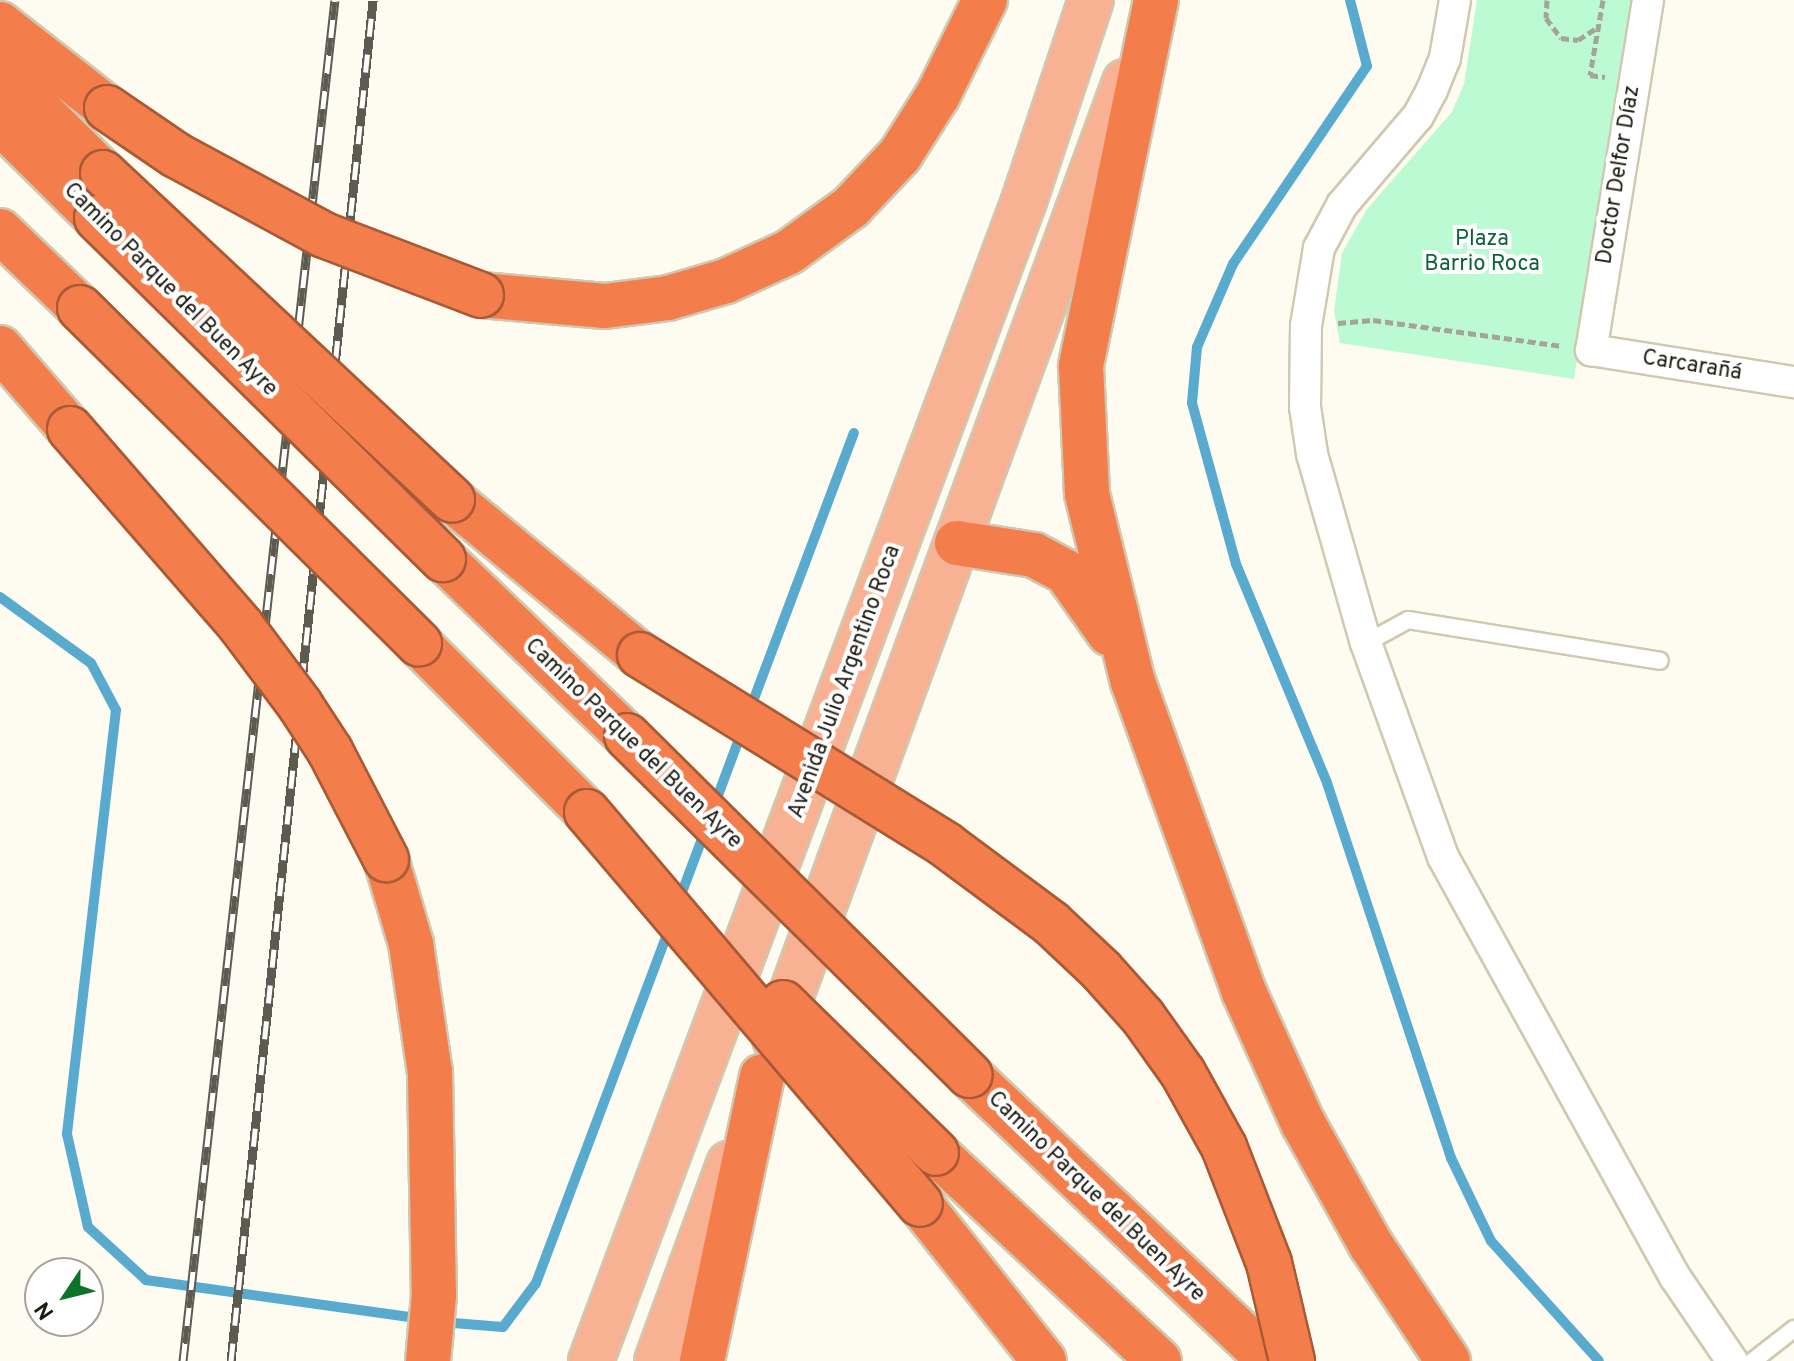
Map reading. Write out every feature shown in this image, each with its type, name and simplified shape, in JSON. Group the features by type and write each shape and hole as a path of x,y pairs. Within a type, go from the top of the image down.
{"highway":[{"path":"0,24 107,108 200,169 324,235 481,295 605,306 668,298 726,281 789,252 851,207 900,155 938,95 985,0"},
{"path":"1156,0 1081,366 1087,494 1133,682 1244,992 1303,1123 1371,1245 1448,1361"},
{"path":"0,71 103,173 452,500 640,655 946,845 1051,923 1101,970 1175,1062 1224,1147 1269,1263 1292,1361"},
{"name":"Camino Parque del Buen Ayre","path":"0,122 969,1075 1270,1361"},
{"path":"0,231 936,1153 1159,1361"},
{"path":"0,348 241,626 330,751 386,859 411,944 430,1072 434,1295 428,1361"},
{"path":"957,543 1034,555 1066,572 1098,611 1133,682"},
{"path":"582,807 920,1204 1044,1361"},
{"path":"702,1361 762,1076"}],"main road":[{"name":"Avenida Julio Argentino Roca","path":"591,1361 1024,201 1091,0"},
{"path":"657,1361 1156,0"},
{"path":"860,644 957,543"}],"street":[{"path":"1455,0 1445,58 1425,103 1328,227 1310,281 1305,407 1312,454 1366,643 1419,798 1472,916 1675,1277 1732,1361"},
{"name":"Doctor Delfor Díaz","path":"1591,350 1648,0"},
{"name":"Carcarañá","path":"1591,350 1794,382"}],"lane":[{"path":"1366,643 1408,620 1660,661"},
{"path":"1753,1361 1794,1329"}],"path":[{"path":"1547,0 1549,27 1570,41 1593,32 1603,0"},
{"path":"1306,326 1373,320 1591,350"}],"green space":[{"name":"Plaza Barrio Roca","path":"1477,0 1636,0 1574,379 1340,343 1334,311 1342,253 1367,209 1452,112 1464,84"}],"waterway":[{"path":"1350,0 1367,66 1233,264 1197,347 1192,403 1236,564 1327,783 1451,1158 1491,1241 1599,1361"},
{"path":"749,712 854,433"},
{"path":"0,597 91,663 116,710 67,1134 88,1227 146,1280 409,1317"},
{"path":"714,806 742,731"},
{"path":"678,903 706,828"},
{"path":"453,1323 503,1327 536,1283 670,926"}],"railway":[{"path":"183,1361 335,0"},
{"path":"231,1361 373,0"}]}
